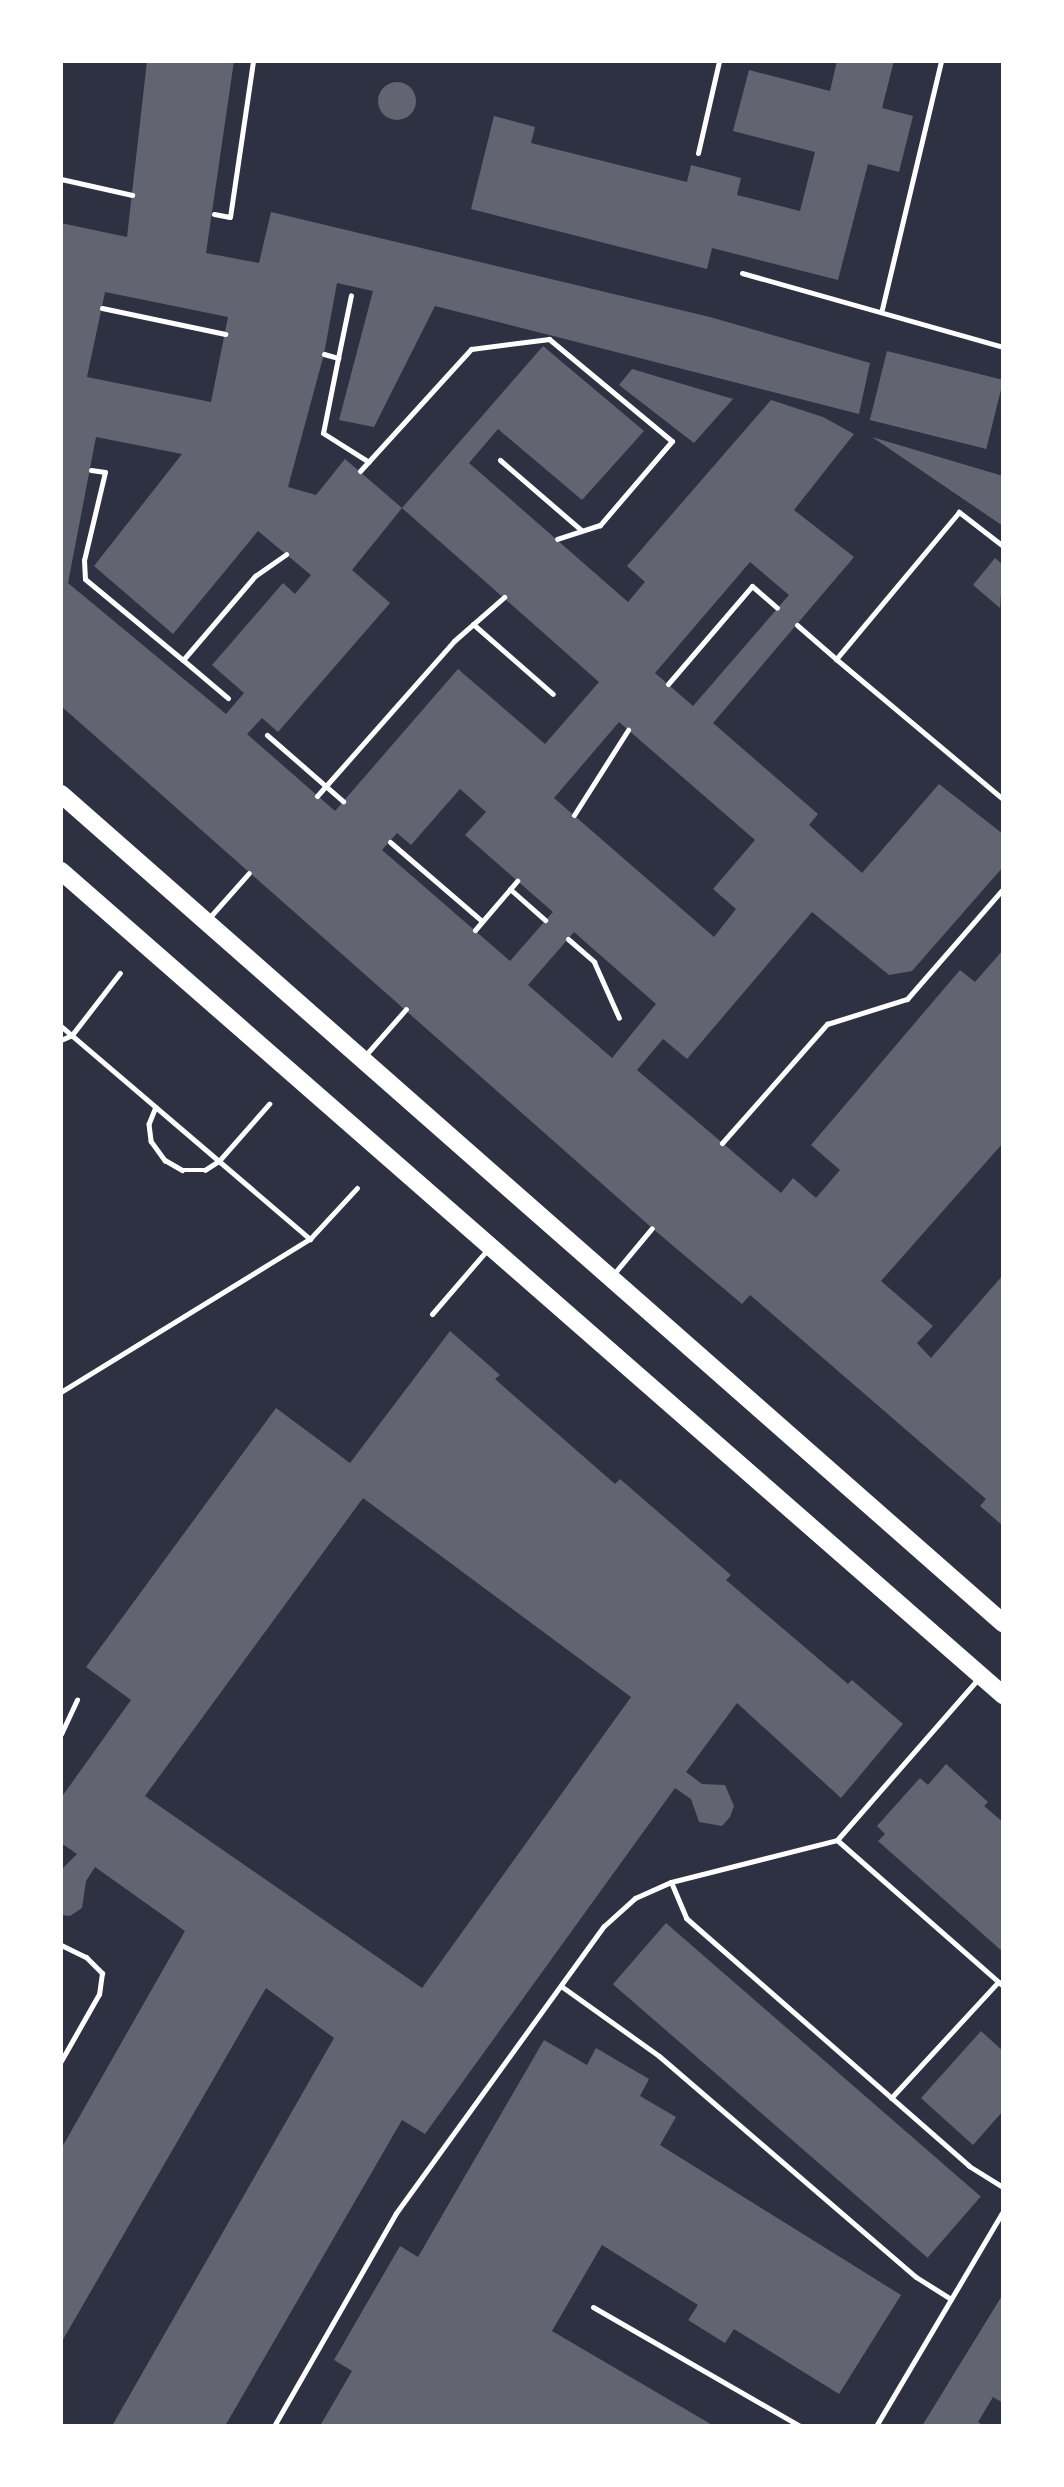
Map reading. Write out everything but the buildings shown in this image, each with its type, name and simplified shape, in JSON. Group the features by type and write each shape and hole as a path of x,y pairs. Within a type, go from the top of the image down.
{"main road":[{"path":"61,794 360,1060 1003,1623"},
{"path":"61,871 1003,1695"}],"lane":[{"path":"214,214 230,217 253,61"},
{"path":"698,153 719,61"},
{"path":"882,309 941,61"},
{"path":"61,179 132,195"},
{"path":"742,273 882,309 1003,346"},
{"path":"351,295 323,433 369,462"},
{"path":"102,308 225,334"},
{"path":"360,471 471,349 549,339 672,441 600,525 557,539"},
{"path":"324,354 338,358"},
{"path":"500,460 581,530"},
{"path":"91,470 105,472 84,560 85,579 228,698"},
{"path":"836,659 959,512 1003,547"},
{"path":"183,660 255,576 286,554"},
{"path":"668,684 752,586 777,608"},
{"path":"317,796 473,624 504,597"},
{"path":"473,624 553,694"},
{"path":"797,625 1003,799"},
{"path":"574,815 628,730"},
{"path":"268,735 344,801"},
{"path":"390,842 482,921"},
{"path":"205,923 248,873"},
{"path":"475,930 517,881"},
{"path":"510,889 545,920"},
{"path":"723,1143 827,1024 907,999 1003,889"},
{"path":"568,939 594,962 620,1018"},
{"path":"360,1060 406,1009"},
{"path":"610,1278 652,1228"},
{"path":"432,1314 490,1247"},
{"path":"274,2426 396,2213 604,1926 635,1898 671,1882 838,1840 981,1676"},
{"path":"61,1734 77,1700"},
{"path":"838,1840 1000,1984 891,2098"},
{"path":"671,1882 686,1918 970,2166 1003,2187"},
{"path":"61,1945 86,1957 102,1973 99,1994 61,2061"},
{"path":"561,1986 659,2056 916,2277 951,2299"},
{"path":"876,2426 1003,2211"},
{"path":"593,2307 800,2426"}],"path":[{"path":"61,1040 72,1035 120,973"},
{"path":"61,1026 310,1239"},
{"path":"156,1107 149,1124 151,1141 164,1160 182,1170 205,1170 219,1161 269,1104"},
{"path":"61,1392 310,1239 357,1188"}]}
